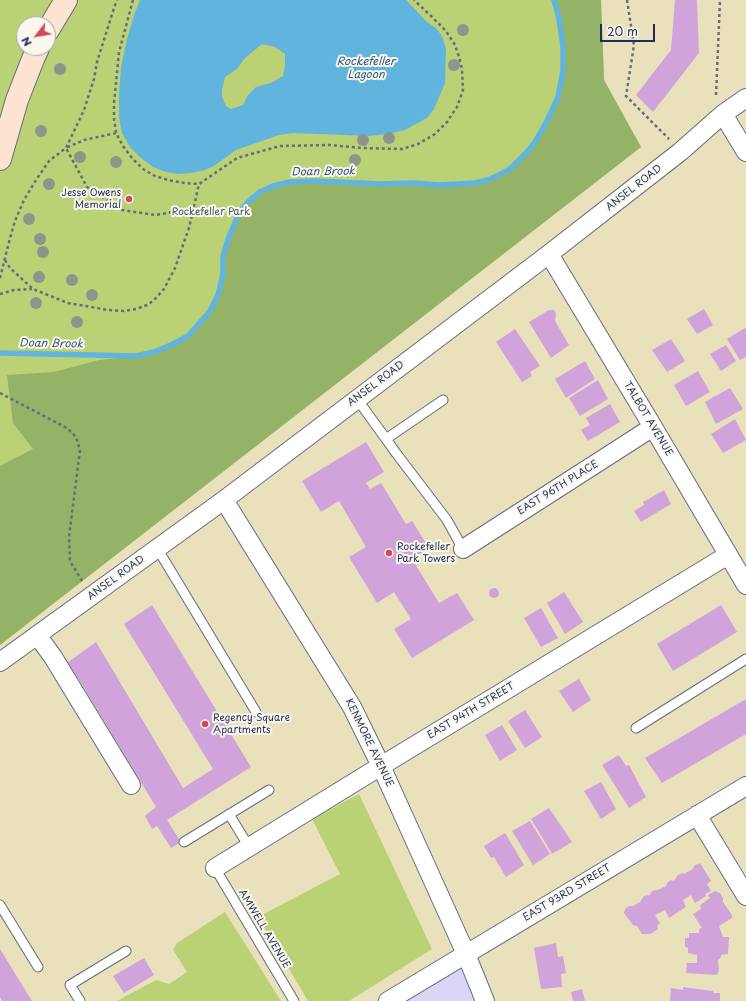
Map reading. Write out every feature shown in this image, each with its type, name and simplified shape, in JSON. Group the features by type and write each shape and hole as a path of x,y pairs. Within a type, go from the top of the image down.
{"main road":[{"path":"56,17 66,0"},
{"path":"0,159 16,100 34,56"}],"street":[{"name":"ANSEL ROAD","path":"0,662 224,500 357,400 549,254 680,152 724,114 746,98"},
{"path":"724,114 746,152"},
{"name":"TALBOT AVENUE","path":"549,254 746,585"},
{"name":"EAST 96TH PLACE","path":"463,549 653,427"},
{"name":"KENMORE AVENUE","path":"224,500 352,706 381,766 466,954 485,1001"},
{"name":"EAST 94TH STREET","path":"214,868 728,555"},
{"path":"38,635 131,785"},
{"name":"EAST 93RD STREET","path":"388,1001 746,786"},
{"path":"697,815 746,896"}],"lane":[{"path":"357,400 447,520 463,549"},
{"path":"386,439 443,400"},
{"path":"157,548 256,712"},
{"path":"636,728 746,659"},
{"path":"184,842 269,790"},
{"path":"229,814 249,847"},
{"name":"AMWELL AVENUE","path":"214,868 294,1001"},
{"path":"0,905 38,967"},
{"path":"80,1001 70,985 126,951"}],"path":[{"path":"66,148 84,110 94,79 97,62 117,0"},
{"path":"133,0 119,52 114,103 116,133 123,146 143,169 155,176 168,180 198,184 237,158 280,146 330,145 362,148 402,149 418,144 435,134 447,122 457,107 463,90 462,69 455,45 446,31 414,0"},
{"path":"627,0 634,45 626,96 671,140"},
{"path":"716,95 720,0"},
{"path":"0,278 15,221 24,200 48,161 66,148 84,140 116,133"},
{"path":"66,148 87,187 122,210 155,215 193,209"},
{"path":"5,260 10,268 33,289 68,303 108,310 124,311 147,305 164,289 175,268 189,228 198,184"},
{"path":"0,294 14,290 33,289"},
{"path":"0,393 67,428 76,437 80,450 69,537 70,561 82,581"}],"shaded area":[{"path":"466,954 485,1001 388,1001"}],"green space":[{"name":"Rockefeller Park","path":"0,0 601,0 604,80 641,147 0,645"},
{"path":"554,0 601,0 604,80 641,147 0,645 0,466 33,449 13,423 7,375 54,372 99,360 136,356 154,352 188,336 210,311 218,295 223,274 223,256 228,239 240,211 260,192 273,186 290,182 314,181 439,185 475,183 488,180 510,169 535,142 558,97 563,71 563,46 559,19"},
{"path":"359,794 432,949 349,1001 308,1001 258,917 340,874 312,819"},
{"path":"225,912 281,1001 117,1001 156,980 169,984 187,972 173,950 177,943"}],"water":[{"name":"Rockefeller Lagoon","path":"140,0 406,0 427,22 436,28 442,36 446,49 445,83 434,109 427,118 405,130 369,136 293,133 279,135 236,150 214,166 205,170 178,174 166,172 153,167 141,158 130,147 122,133 119,118 121,67 134,15","holes":["262,44 275,47 285,54 283,76 271,83 256,87 248,95 243,105 231,109 226,106 222,97 225,77 237,69 245,58"]}],"building":[{"path":"675,0 697,0 699,53 653,112 636,95 671,50"},
{"path":"704,309 713,325 697,334 687,319"},
{"path":"549,310 554,310 556,314 555,321 569,345 551,358 529,322"},
{"path":"745,328 746,357 740,360 727,339"},
{"path":"515,329 540,366 530,372 532,376 522,382 496,342"},
{"path":"671,339 685,361 667,372 652,350"},
{"path":"726,345 736,361 721,371 710,354"},
{"path":"585,361 595,379 566,398 555,379"},
{"path":"698,371 710,392 686,406 674,385"},
{"path":"598,380 608,399 580,416 569,398"},
{"path":"730,388 743,409 716,424 705,402"},
{"path":"610,404 620,422 588,441 581,430 590,425 586,418"},
{"path":"735,419 746,440 723,453 711,434"},
{"name":"Rockefeller Park Towers","path":"366,442 384,472 366,483 370,489 381,483 406,524 412,521 429,548 412,559 439,603 457,593 474,620 412,658 394,629 411,619 394,592 377,603 349,557 366,547 339,501 321,512 302,481"},
{"path":"664,490 671,504 641,522 634,511 644,505 643,502"},
{"path":"492,588 496,588 498,589 498,597 492,598 489,595 489,591"},
{"path":"564,592 583,622 565,634 547,603"},
{"name":"Regency Square Apartments","path":"152,605 251,767 167,820 181,842 171,848 157,826 152,829 145,816 156,807 78,678 74,680 64,665 96,642 183,788 213,769 124,624"},
{"path":"721,605 737,632 673,671 657,644"},
{"path":"541,608 558,638 541,647 524,618"},
{"path":"579,679 591,700 573,712 559,691"},
{"path":"746,699 746,734 662,783 645,758"},
{"path":"525,710 542,737 525,748 508,721"},
{"path":"502,725 517,750 500,761 485,735"},
{"path":"619,755 626,766 629,765 646,797 629,808 602,765"},
{"path":"601,782 616,809 601,819 584,791"},
{"path":"549,808 572,842 552,854 531,819"},
{"path":"530,821 550,854 533,865 512,831"},
{"path":"505,833 524,865 506,877 494,857 491,858 484,846"},
{"path":"700,863 711,881 707,884 711,891 695,903 691,895 683,900 686,907 669,918 665,910 655,915 660,923 657,926 658,929 650,934 642,934 637,926 633,925 624,913 625,909 640,902 644,896 650,895 651,892 666,886 671,880 674,881 678,875 682,873 684,874"},
{"path":"715,891 720,893 723,898 723,902 732,915 732,918 719,926 723,937 729,937 728,954 721,955 718,960 719,970 717,975 686,973 687,963 697,963 697,955 688,953 688,948 685,947 685,938 689,938 689,933 699,933 699,929 702,928 693,914 701,909 700,905 710,898 708,895"},
{"path":"556,943 558,957 563,956 566,973 561,974 562,987 541,989 534,948"},
{"path":"0,949 32,1001 2,1001 0,997"},
{"path":"144,958 154,975 124,993 113,976"},
{"path":"683,987 720,993 720,1001 670,1001 671,988 683,990"},
{"path":"582,989 585,1001 573,1001 571,992"}],"waterway":[{"name":"Doan Brook","path":"0,353 136,356 154,352 188,336 210,311 218,295 223,274 223,256 228,239 240,211 260,192 273,186 290,182 314,181 439,185 475,183 488,180 510,169 535,142 558,97 563,71 563,46 559,19 554,0"}],"place":[{"name":"Jesse Owens Memorial","path":"129,199"},
{"name":"Rockefeller Park Towers","path":"389,553"},
{"name":"Regency Square Apartments","path":"205,724"}]}
